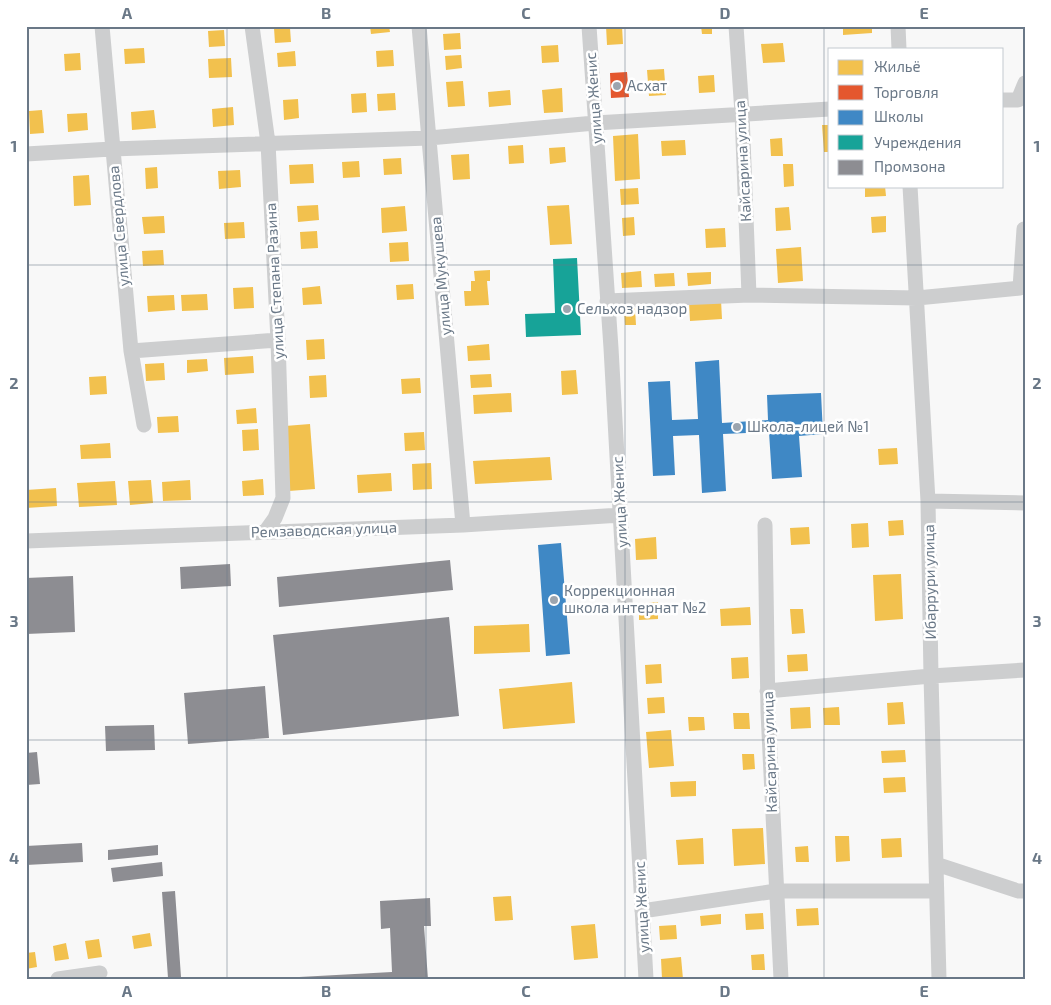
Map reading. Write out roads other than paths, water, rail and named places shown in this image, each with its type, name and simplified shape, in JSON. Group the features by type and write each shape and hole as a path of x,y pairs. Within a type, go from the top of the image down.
{"street":[{"name":"улица Свердлова","path":"102,26 131,351 144,425"},
{"name":"улица Степана Разина","path":"252,26 268,143 278,340 283,498 275,518 265,532"},
{"name":"улица Мукушева","path":"419,26 463,525"},
{"name":"улица Женис","path":"589,26 621,515 646,979"},
{"name":"Кайсарина улица","path":"736,26 742,113 749,295"},
{"path":"898,26 899,48"},
{"path":"1010,100 1025,83"},
{"path":"26,154 112,149 429,138 595,123 828,109"},
{"name":"Ибаррури улица","path":"910,188 928,502 938,979"},
{"path":"607,301 749,295 917,298 1020,288 1024,229"},
{"path":"131,351 278,340"},
{"path":"928,502 1025,503"},
{"name":"Ремзаводская улица","path":"26,541 463,525 621,515"},
{"name":"Кайсарина улица","path":"765,525 767,691 781,979"},
{"path":"767,691 931,676 1025,670"},
{"path":"936,864 1018,891 1025,890"},
{"path":"642,912 776,891 936,891"},
{"path":"58,979 100,973"}],"place":[{"name":"Асхат","path":"617,86"},
{"name":"Сельхоз надзор","path":"567,309"},
{"name":"Школа-лицей №1","path":"737,427"},
{"name":"Коррекционная школа интернат №2","path":"554,600"}]}
